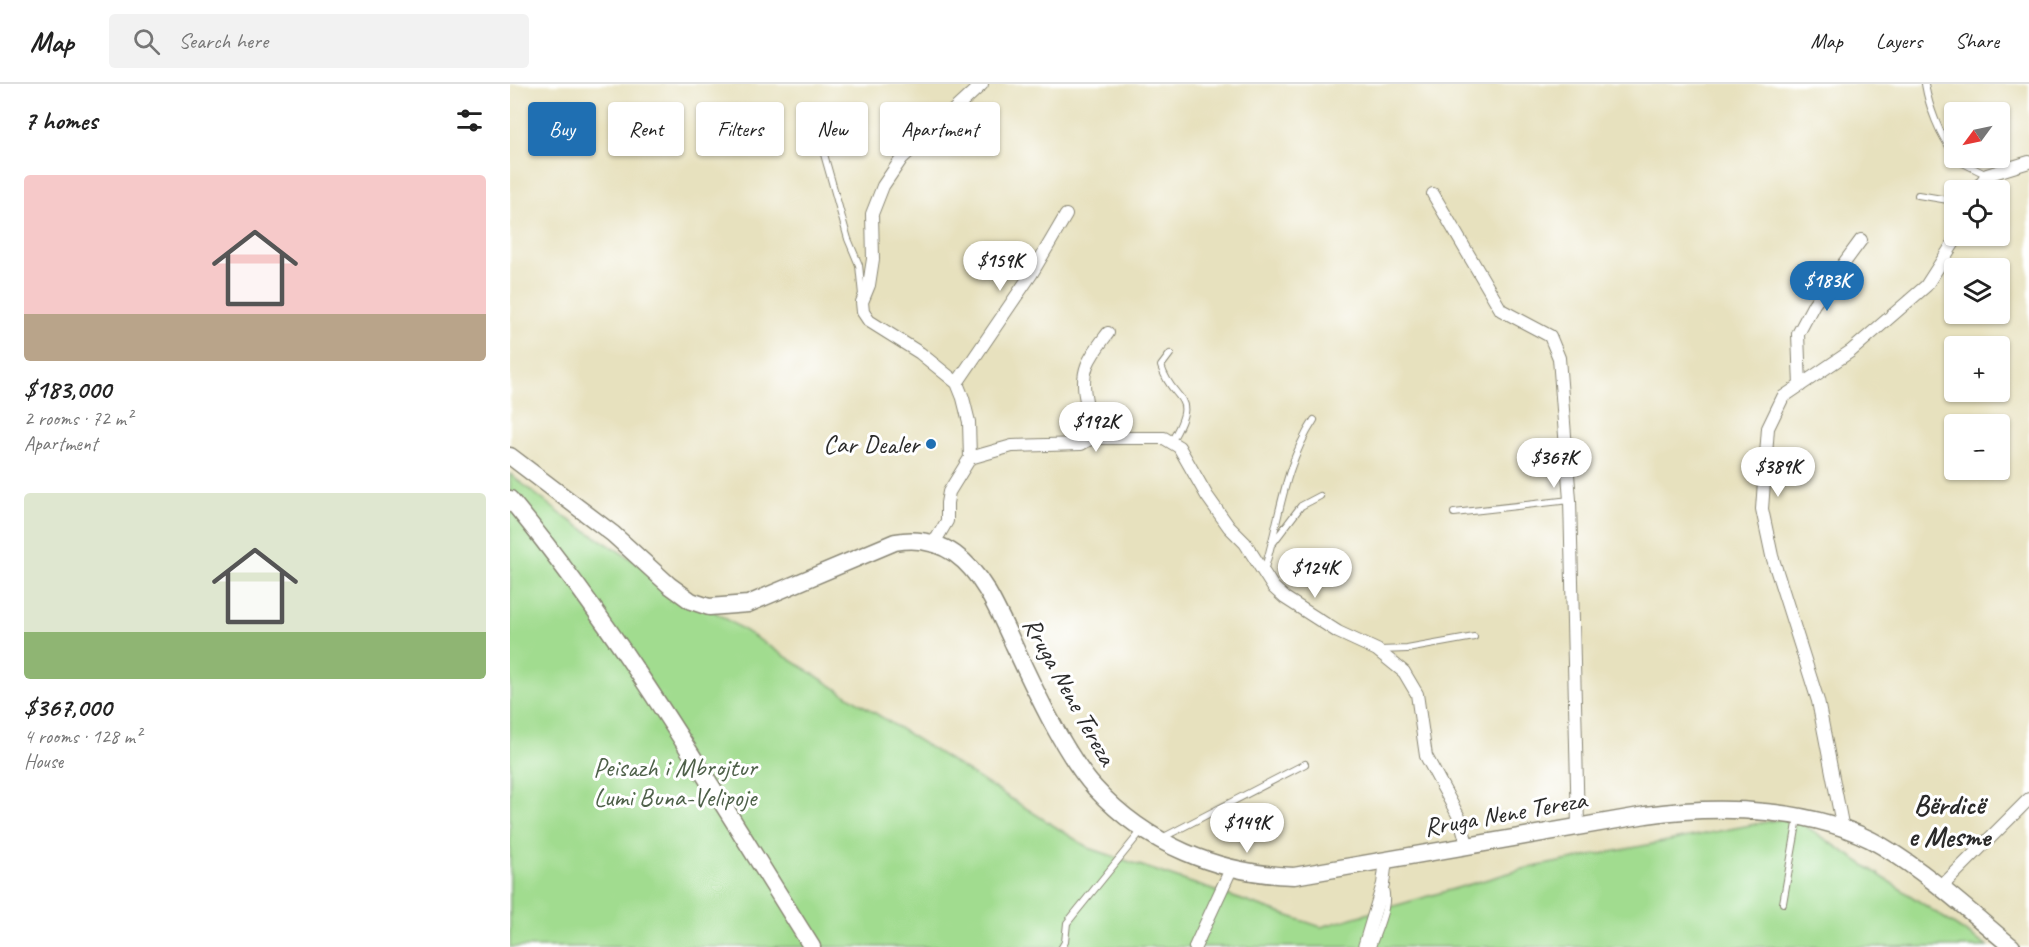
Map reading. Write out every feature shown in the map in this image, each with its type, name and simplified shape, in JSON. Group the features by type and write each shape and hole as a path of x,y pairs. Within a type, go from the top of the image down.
{"street":[{"path":"933,543 947,521 946,503 949,492 970,458 969,422 957,383 920,353 869,321 862,312 862,302 870,285 873,259 872,214 883,186 902,158 982,84"},
{"path":"1983,180 1987,175 2027,161"},
{"path":"1433,194 1501,310 1550,336 1559,358 1570,500 1578,826"},
{"path":"957,383 1032,273 1066,214"},
{"path":"1800,386 1798,334 1814,304 1861,240"},
{"path":"1843,829 1818,700 1772,556 1762,509 1768,428 1783,397 1851,351 1926,286 1952,246"},
{"path":"1092,438 1093,423 1086,402 1082,375 1088,360 1108,333"},
{"path":"970,458 1012,446 1081,444 1092,438 1140,436 1164,438 1179,447 1207,496 1229,527 1245,543 1273,587 1285,598 1338,632 1377,650 1404,672 1417,694 1426,756 1460,819 1467,844"},
{"name":"Rruga Nene Tereza","path":"510,456 613,534 669,585 691,601 709,607 748,604 895,542 915,538 933,543 955,554 974,572 998,612 1076,763 1101,794 1143,829 1174,849 1231,869 1268,875 1293,876 1578,826 1684,810 1733,809 1798,818 1843,829 1881,845 1940,888 2012,947"},
{"path":"510,499 598,616 668,717 812,947"},
{"path":"1940,888 2029,799"},
{"path":"1364,947 1383,884 1386,860"},
{"path":"1195,947 1231,869"}],"lane":[{"path":"1925,84 1928,99 1944,137"},
{"path":"825,156 848,239 859,265 862,302"},
{"path":"1973,168 1987,175"},
{"path":"1918,195 1944,199"},
{"path":"1170,354 1161,366 1165,376 1183,399 1186,411 1171,442"},
{"path":"1264,572 1273,543 1280,499 1300,441 1314,420"},
{"path":"1273,543 1301,506 1320,496"},
{"path":"1454,513 1570,500"},
{"path":"1377,650 1407,649 1474,637"},
{"path":"1159,840 1197,818 1238,800 1305,764"},
{"path":"1782,903 1798,818"},
{"path":"1062,947 1065,942 1067,923 1143,829"},
{"path":"1372,947 1386,900 1387,891 1383,884"}],"green space":[{"name":"Peisazh i Mbrojtur Lumi Buna-Velipoje","path":"510,474 566,518 1089,848 1321,927 1523,869 1792,817 1988,947 510,947"}],"place":[{"name":"Car Dealer","path":"931,444"}],"district":[{"name":"Bërdicë e Mesme","path":"1949,820"}]}
